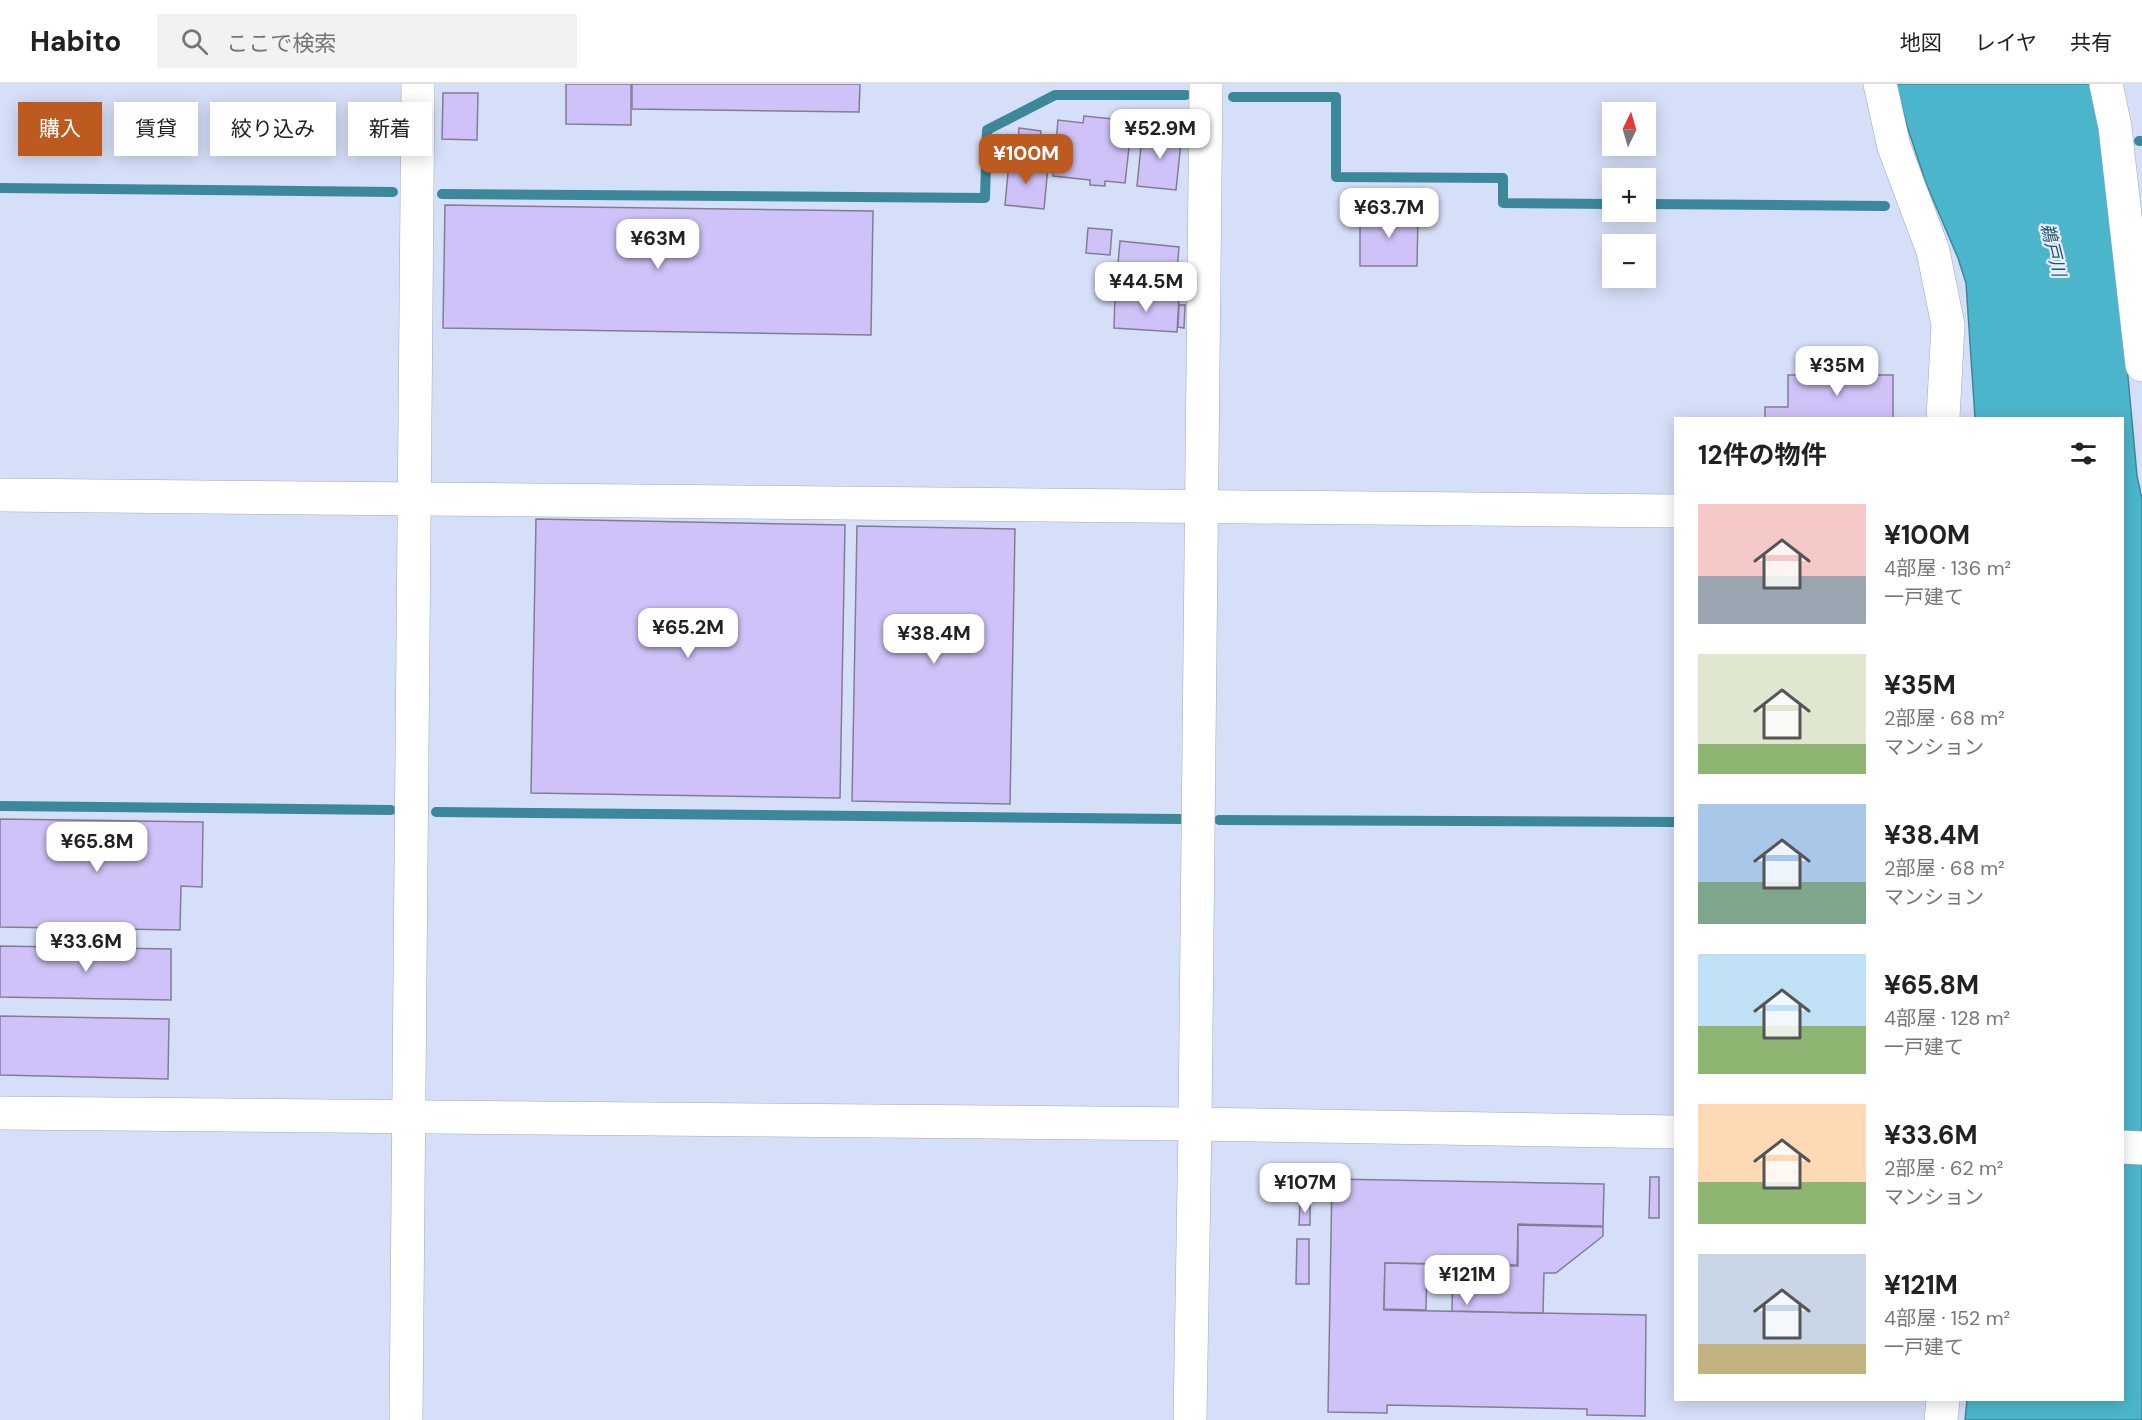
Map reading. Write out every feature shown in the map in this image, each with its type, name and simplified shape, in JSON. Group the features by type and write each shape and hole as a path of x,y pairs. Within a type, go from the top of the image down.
{"street":[{"path":"406,1420 418,84"},
{"path":"1190,1420 1206,84"},
{"path":"1880,84 1894,147 1933,251 1948,325 1943,417"},
{"path":"2106,84 2115,127 2142,365"},
{"path":"0,495 1674,511"},
{"path":"0,1113 1195,1124 1674,1132"},
{"path":"2124,1147 2142,1148"},
{"path":"1941,1420 1942,1401"}],"water":[{"name":"鵜戸川","path":"1896,84 2097,84 2117,256 2137,476 2142,499 2142,1420 1965,1420 1967,1401 2124,1401 2124,417 1975,417 1966,283 1958,258 1926,183"}],"building":[{"path":"566,84 631,84 631,125 566,124"},
{"path":"632,84 860,84 859,112 632,109"},
{"path":"443,93 478,93 477,140 442,139"},
{"path":"1084,116 1132,121 1125,183 1105,181 1105,186 1090,185 1090,180 1053,176 1058,120 1083,123"},
{"path":"1019,128 1041,131 1038,159 1017,157"},
{"path":"1149,129 1182,132 1176,190 1137,186 1142,136 1147,137"},
{"path":"1009,162 1048,166 1044,209 1005,205"},
{"path":"445,205 873,211 871,335 443,328"},
{"path":"1360,212 1418,213 1417,266 1360,266"},
{"path":"1088,228 1112,230 1110,255 1086,253"},
{"path":"1120,241 1179,247 1175,291 1116,286"},
{"path":"1115,294 1179,297 1177,332 1114,328"},
{"path":"1179,305 1185,305 1184,328 1178,327"},
{"path":"1788,375 1893,375 1893,417 1765,417 1765,407 1788,407"},
{"path":"536,519 845,525 840,798 531,793"},
{"path":"857,526 1015,529 1010,804 852,801"},
{"path":"0,819 203,822 202,887 181,886 180,930 0,927"},
{"path":"0,946 171,949 171,1000 0,997"},
{"path":"0,1016 169,1019 168,1079 0,1075"},
{"path":"1650,1177 1659,1177 1659,1218 1649,1218"},
{"path":"1332,1179 1604,1184 1603,1226 1518,1224 1517,1265 1385,1263 1384,1310 1646,1315 1645,1416 1587,1415 1587,1409 1387,1405 1387,1413 1328,1412"},
{"path":"1300,1203 1310,1203 1310,1225 1299,1225"},
{"path":"1518,1225 1603,1227 1603,1236 1556,1273 1544,1273 1543,1313 1452,1311 1453,1265 1518,1266"},
{"path":"1297,1239 1309,1239 1309,1284 1296,1284"},
{"path":"1385,1263 1427,1264 1426,1310 1384,1309"}],"waterway":[{"path":"442,194 985,198 987,130 1055,95 1186,95"},
{"path":"1233,97 1336,97 1336,177 1503,178 1503,203 1602,204"},
{"path":"0,188 393,192"},
{"path":"1656,204 1885,206"},
{"path":"0,806 391,810"},
{"path":"436,812 1180,819"},
{"path":"1219,820 1674,822"}]}
